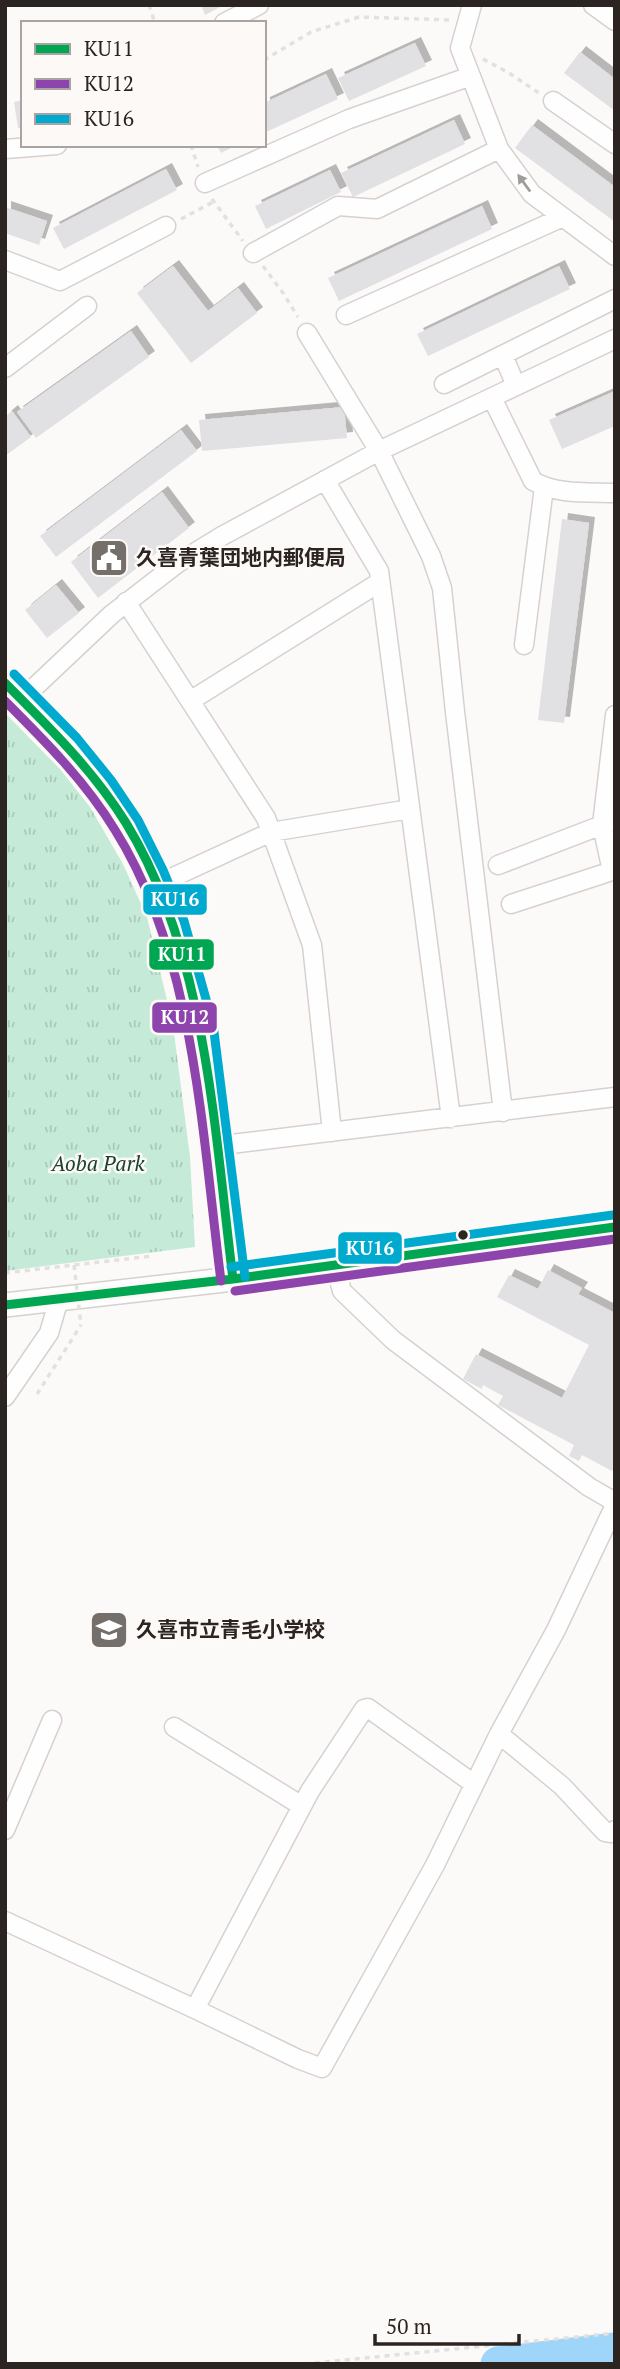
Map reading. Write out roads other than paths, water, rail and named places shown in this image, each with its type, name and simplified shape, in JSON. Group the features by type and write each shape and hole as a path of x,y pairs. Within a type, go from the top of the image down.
{"main road":[{"path":"5,1305 233,1279 615,1227"}],"street":[{"path":"227,21 259,5"},
{"path":"593,5 615,21"},
{"path":"469,13 460,48 499,149 532,194 615,256"},
{"path":"205,183 349,119 471,76"},
{"path":"553,101 615,144"},
{"path":"5,149 31,147"},
{"path":"253,253 338,206 377,209 499,149"},
{"path":"346,315 563,217"},
{"path":"5,260 60,281 166,226"},
{"path":"444,384 615,299"},
{"path":"5,368 87,306"},
{"path":"307,333 379,451 431,556 442,588 503,1112"},
{"path":"22,699 126,602 178,563 222,536 379,451 615,339"},
{"path":"503,355 516,386"},
{"path":"492,398 533,481 557,490 615,493"},
{"path":"325,480 379,571 451,1118"},
{"path":"524,645 544,487"},
{"path":"190,701 380,582"},
{"path":"126,602 265,818 271,832 312,945 332,1132"},
{"path":"5,683 68,747 101,787 127,825 173,926 201,1026 233,1279"},
{"path":"511,904 612,871 608,823 615,715"},
{"path":"156,885 271,832 410,809"},
{"path":"498,865 608,823"},
{"path":"215,1146 615,1097"},
{"path":"5,1922 298,2059 323,2068 435,1865 499,1734 556,1630 615,1504 393,1340 342,1291 335,1265"},
{"path":"5,1397 49,1333 59,1299"},
{"path":"195,2009 302,1806 357,1717 368,1708 474,1784"},
{"path":"5,1829 52,1720"},
{"path":"174,1727 302,1806"},
{"path":"499,1734 562,1786 605,1832 612,1833 615,1830"}],"waterway":[{"path":"498,2364 615,2350"}],"place":[{"name":"久喜青葉団地内郵便局","path":"109,558"},
{"name":"久喜市立青毛小学校","path":"109,1630"}],"park label":[{"name":"Aoba Park","path":"98,1164"}]}
